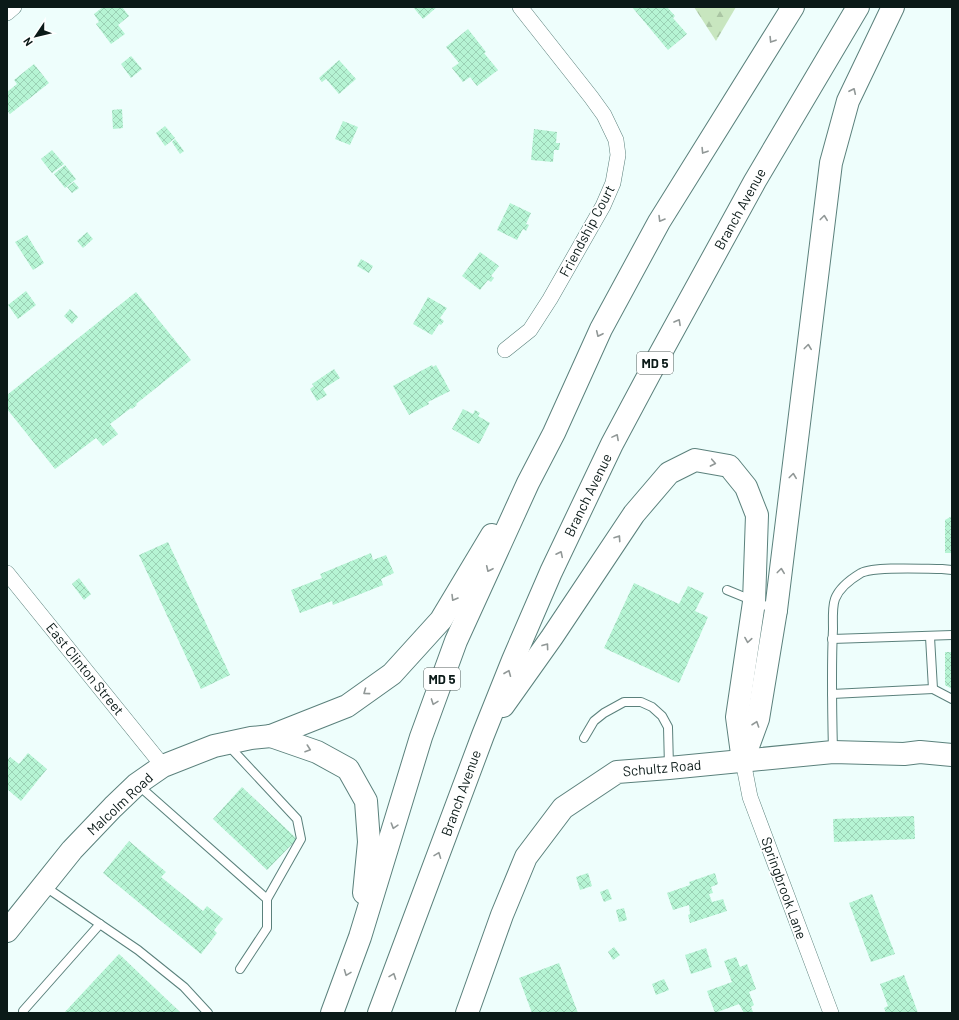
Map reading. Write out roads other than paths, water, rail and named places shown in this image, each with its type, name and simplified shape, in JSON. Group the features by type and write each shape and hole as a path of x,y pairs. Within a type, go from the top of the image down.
{"main road":[{"name":"MD 5","path":"332,1013 360,937 421,737 456,641 528,483 554,433 601,330 659,222 793,7"},
{"name":"Branch Avenue","path":"380,1013 483,735 551,572 612,444 755,181 858,7"},
{"path":"743,761 758,720 776,610 831,163 848,101 893,7"},
{"path":"271,736 347,706 392,674 441,620 554,433"},
{"path":"483,735 552,637 634,514 670,473 695,460 729,466 746,487 757,515 754,602 736,717 743,761"},
{"path":"271,736 317,752 348,769 366,801 369,842 360,937"},
{"name":"Malcolm Road","path":"7,931 72,850 137,784 163,766 214,746 251,738 271,736"},
{"name":"Schultz Road","path":"467,1013 502,915 526,857 563,808 617,772 833,752 904,754 920,752 952,755"}],"street":[{"path":"7,13 14,7"},
{"name":"Friendship Court","path":"505,350 530,330 541,314 602,206 613,183 617,166 618,148 609,124 591,97 520,7"},
{"name":"East Clinton Street","path":"7,573 163,766"},
{"name":"Springbrook Lane","path":"743,761 750,797 831,1013"}],"lane":[{"path":"833,752 832,639 834,600 838,591 861,573 878,569 942,568 952,570"},
{"path":"727,590 776,610"},
{"path":"832,639 930,637 952,635"},
{"path":"930,637 933,689"},
{"path":"832,694 933,689 952,699"},
{"path":"584,738 594,721 604,713 624,702 641,702 652,707 662,716 668,727 670,737 669,768"},
{"path":"226,743 297,819 301,839 267,899 267,928 240,969"},
{"path":"137,784 267,899"},
{"path":"43,886 138,950 184,987 208,1013"},
{"path":"23,1013 23,1011 100,924"}]}
